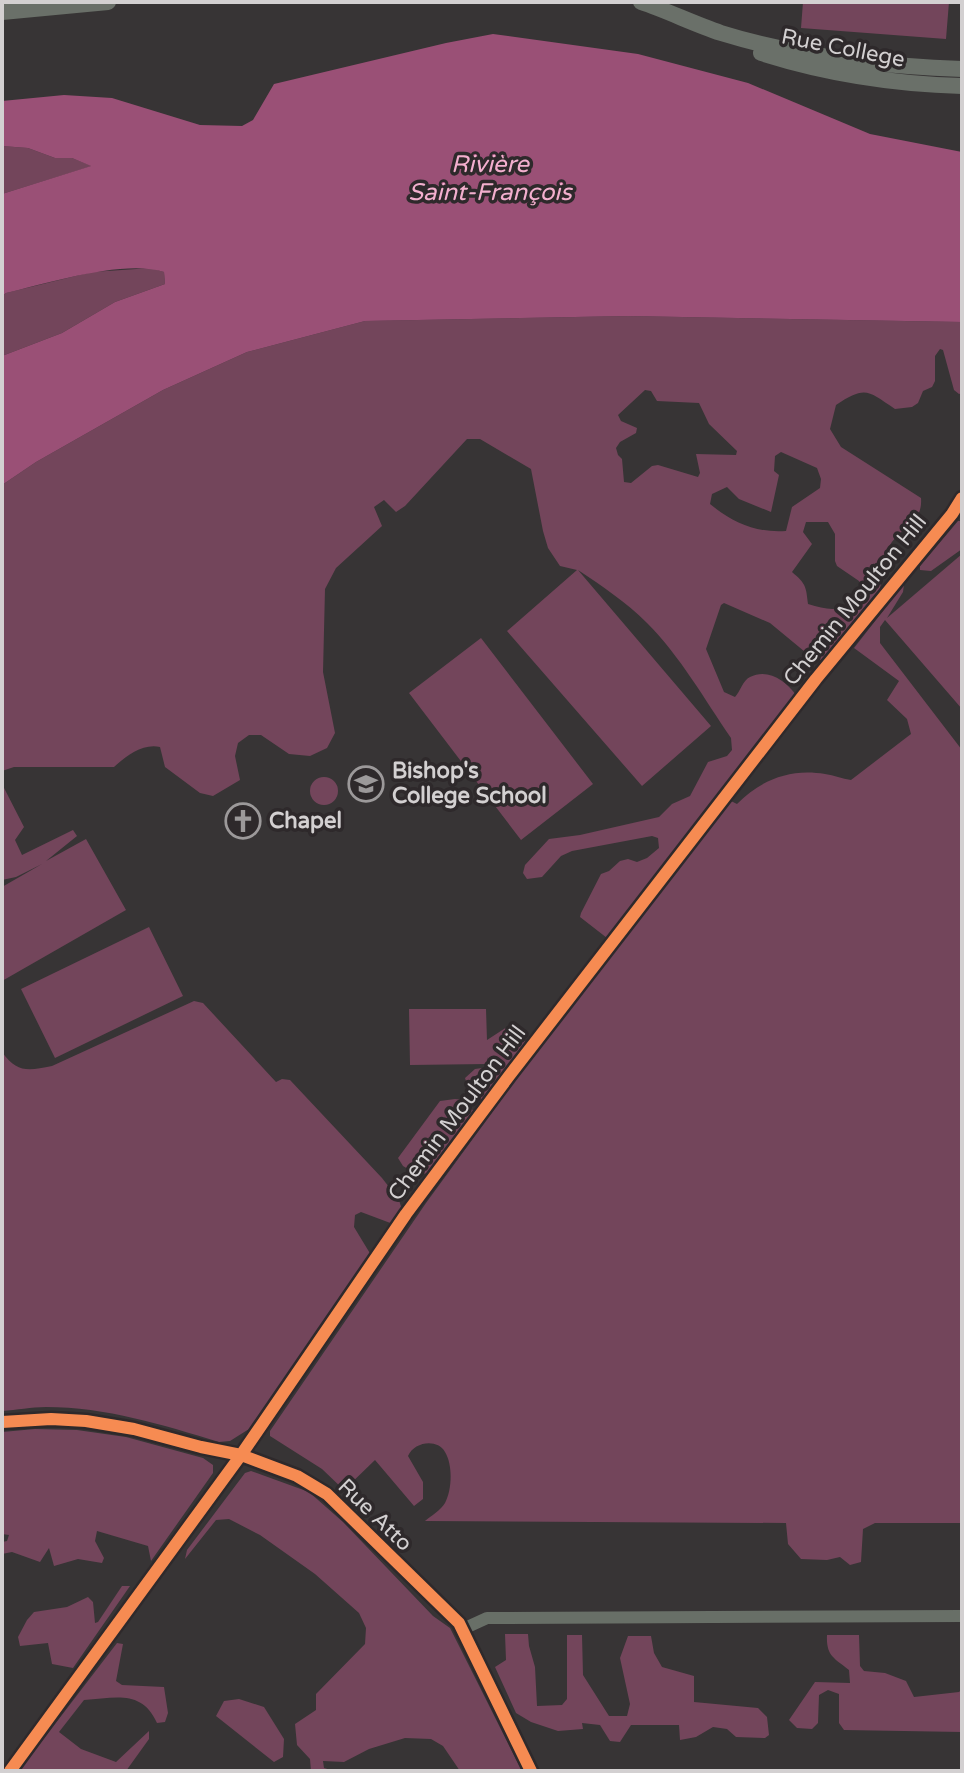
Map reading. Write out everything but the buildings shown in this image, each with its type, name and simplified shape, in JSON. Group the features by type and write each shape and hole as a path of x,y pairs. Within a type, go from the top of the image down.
{"street":[{"path":"2,12 108,2"},
{"name":"Rue College","path":"641,2 765,45 841,59 962,69"},
{"name":"Rue College","path":"721,32 761,53 816,69 878,80 962,86"},
{"name":"Chemin Moulton Hill","path":"10,1771 241,1455 406,1214 509,1076 816,679 962,498"},
{"name":"Rue Atto","path":"2,1422 51,1419 134,1429 241,1455 297,1476 327,1494 463,1629 531,1771"},
{"path":"463,1629 487,1618 962,1616"}],"shaded area":[{"path":"803,2 949,2 946,39 801,28"},
{"path":"2,146 28,148 92,166 2,194"},
{"path":"151,268 164,272 165,284 115,302 62,333 2,356 2,296 6,293 92,272"},
{"path":"628,316 962,322 962,393 954,390 943,350 940,349 935,356 935,381 912,407 895,409 867,393 854,395 836,405 830,429 841,447 921,498 919,513 890,545 879,592 824,659 816,661 770,623 724,603 721,605 706,649 724,692 735,697 743,683 763,674 782,681 796,695 607,938 580,917 581,913 601,874 620,861 628,859 637,862 647,858 659,848 658,838 652,836 572,851 561,856 542,877 527,879 523,873 525,865 549,839 659,817 672,804 690,796 708,762 727,756 732,750 731,738 659,636 622,601 578,570 711,726 642,786 507,631 577,570 560,566 548,548 531,469 480,439 467,439 396,512 384,500 374,507 382,526 336,568 325,589 323,672 335,733 327,748 310,756 289,754 261,735 249,735 238,743 235,756 240,780 213,796 200,793 165,767 160,747 154,746 129,755 114,767 14,767 2,771 2,485 36,462 163,390 247,352 365,321","holes":["645,390 651,391 657,401 699,403 709,424 737,451 736,455 696,454 698,477 658,465 652,466 631,483 624,482 622,459 616,448 636,433 637,428 621,421 618,415","781,452 817,468 821,479 820,488 792,507 786,531 745,525 727,517 710,504 712,494 727,487 739,499 771,512 779,475 774,471 775,456","806,522 828,522 835,534 837,566 859,581 863,590 851,603 832,609 808,604 804,586 792,572 812,544 803,532"]},
{"path":"958,521 962,521 962,549 931,571 920,570 920,566"},
{"path":"962,554 962,709 885,620 880,627 880,643 962,750 962,1523 875,1523 863,1529 861,1562 850,1565 840,1557 801,1559 788,1544 786,1523 425,1521 443,1506 450,1485 448,1457 441,1448 431,1443 420,1445 408,1456 423,1482 423,1499 414,1506 375,1460 344,1490 322,1469 270,1436 270,1431 426,1203 515,1081 731,801 737,804 766,782 788,775 812,773 851,780 911,734 907,719 887,700 899,681 854,648 904,584 903,592 887,618"},
{"path":"481,638 593,784 521,840 409,693"},
{"path":"324,777 334,781 338,791 334,801 324,805 314,801 310,791 314,781"},
{"path":"2,784 24,827 15,840 22,855 73,830 77,836 46,861 86,839 126,910 2,981 2,887 42,864 16,877 2,880"},
{"path":"149,927 183,996 55,1058 21,989"},
{"path":"194,1001 203,1003 276,1082 290,1080 382,1178 399,1200 402,1210 393,1224 361,1212 355,1215 354,1227 371,1255 249,1429 230,1441 219,1442 155,1423 90,1410 46,1407 2,1411 2,1052 13,1064 24,1069 52,1066"},
{"path":"409,1009 486,1009 487,1040 507,1027 517,1031 527,1044 483,1101 469,1090 465,1078 475,1069 489,1067 487,1057 487,1064 410,1065"},
{"path":"465,1100 474,1112 428,1173 418,1175 403,1166 398,1158 440,1101"},
{"path":"77,1430 126,1437 203,1458 213,1465 213,1473 151,1561 148,1546 97,1531 95,1541 104,1558 102,1563 78,1559 54,1566 49,1548 40,1562 12,1552 2,1554 2,1542 7,1541 9,1535 2,1534 2,1432"},
{"path":"251,1471 309,1492 343,1522 433,1616 450,1628 522,1771 460,1771 443,1746 431,1739 405,1738 369,1749 344,1762 323,1761 324,1768 334,1771 311,1771 310,1759 297,1745 295,1724 316,1710 316,1694 365,1644 366,1628 359,1613 315,1574 260,1535 229,1519 216,1520 185,1559 187,1550 245,1473"},
{"path":"122,1586 130,1586 73,1668 52,1664 48,1643 20,1646 18,1637 34,1612 67,1607 88,1597 93,1602 95,1623"},
{"path":"505,1634 528,1634 535,1667 537,1706 562,1705 567,1699 567,1635 582,1635 583,1675 609,1716 627,1716 630,1704 620,1658 628,1636 651,1636 654,1653 662,1667 694,1676 694,1702 758,1708 767,1717 769,1735 765,1738 736,1737 727,1729 713,1727 696,1737 680,1740 679,1725 631,1725 620,1742 610,1741 600,1725 582,1723 583,1729 558,1731 531,1722 516,1713 495,1667 506,1660"},
{"path":"827,1635 859,1635 860,1666 864,1671 885,1673 906,1681 914,1697 959,1692 962,1689 962,1732 844,1730 839,1723 839,1694 828,1690 819,1695 818,1723 812,1729 797,1728 789,1720 815,1682 850,1683 849,1670 830,1652"},
{"path":"117,1643 123,1644 116,1681 122,1685 164,1687 168,1713 165,1722 157,1723 151,1712 135,1700 117,1697 84,1700 59,1732 81,1749 116,1762 149,1731 149,1739 126,1771 19,1771"},
{"path":"239,1699 264,1707 284,1739 283,1757 274,1762 216,1716 224,1701"}],"water":[{"name":"Rivière Saint-François","path":"493,34 638,54 748,83 870,134 962,152 962,322 628,316 365,321 247,352 163,390 36,462 2,485 2,356 62,333 115,302 165,284 164,272 129,268 64,279 2,296 2,194 91,166 72,158 55,158 28,148 2,146 2,101 64,95 112,98 200,125 242,126 253,120 274,84"}],"cycle path":[{"path":"10,1771 241,1455 406,1214 509,1076 816,679 962,498"},
{"path":"2,1422 51,1419 134,1429 241,1455 297,1476 327,1494 459,1623 531,1771"}],"place":[{"name":"Bishop's College School","path":"366,784"},
{"name":"Chapel","path":"243,821"}]}
